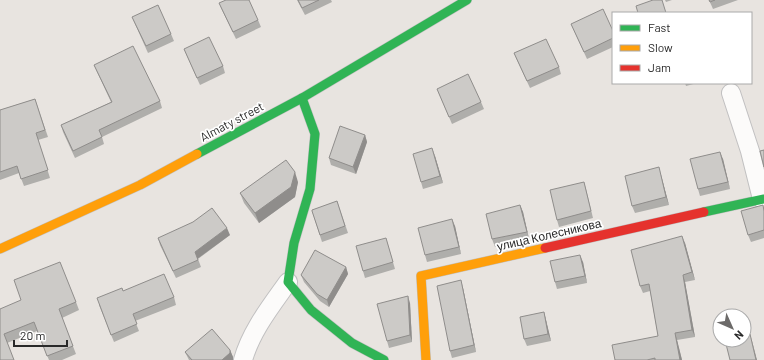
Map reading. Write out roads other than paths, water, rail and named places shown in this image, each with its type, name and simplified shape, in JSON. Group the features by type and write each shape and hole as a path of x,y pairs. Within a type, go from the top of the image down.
{"street":[{"name":"Almaty street","path":"0,248 140,185 302,98 467,0"},
{"path":"731,93 750,151 763,199"},
{"path":"243,360 245,351 254,332 288,282 294,243 310,189 315,134 302,98"},
{"name":"улица Колесникова","path":"426,360 421,276 763,199"},
{"path":"288,282 311,310 352,343 384,360"}]}
